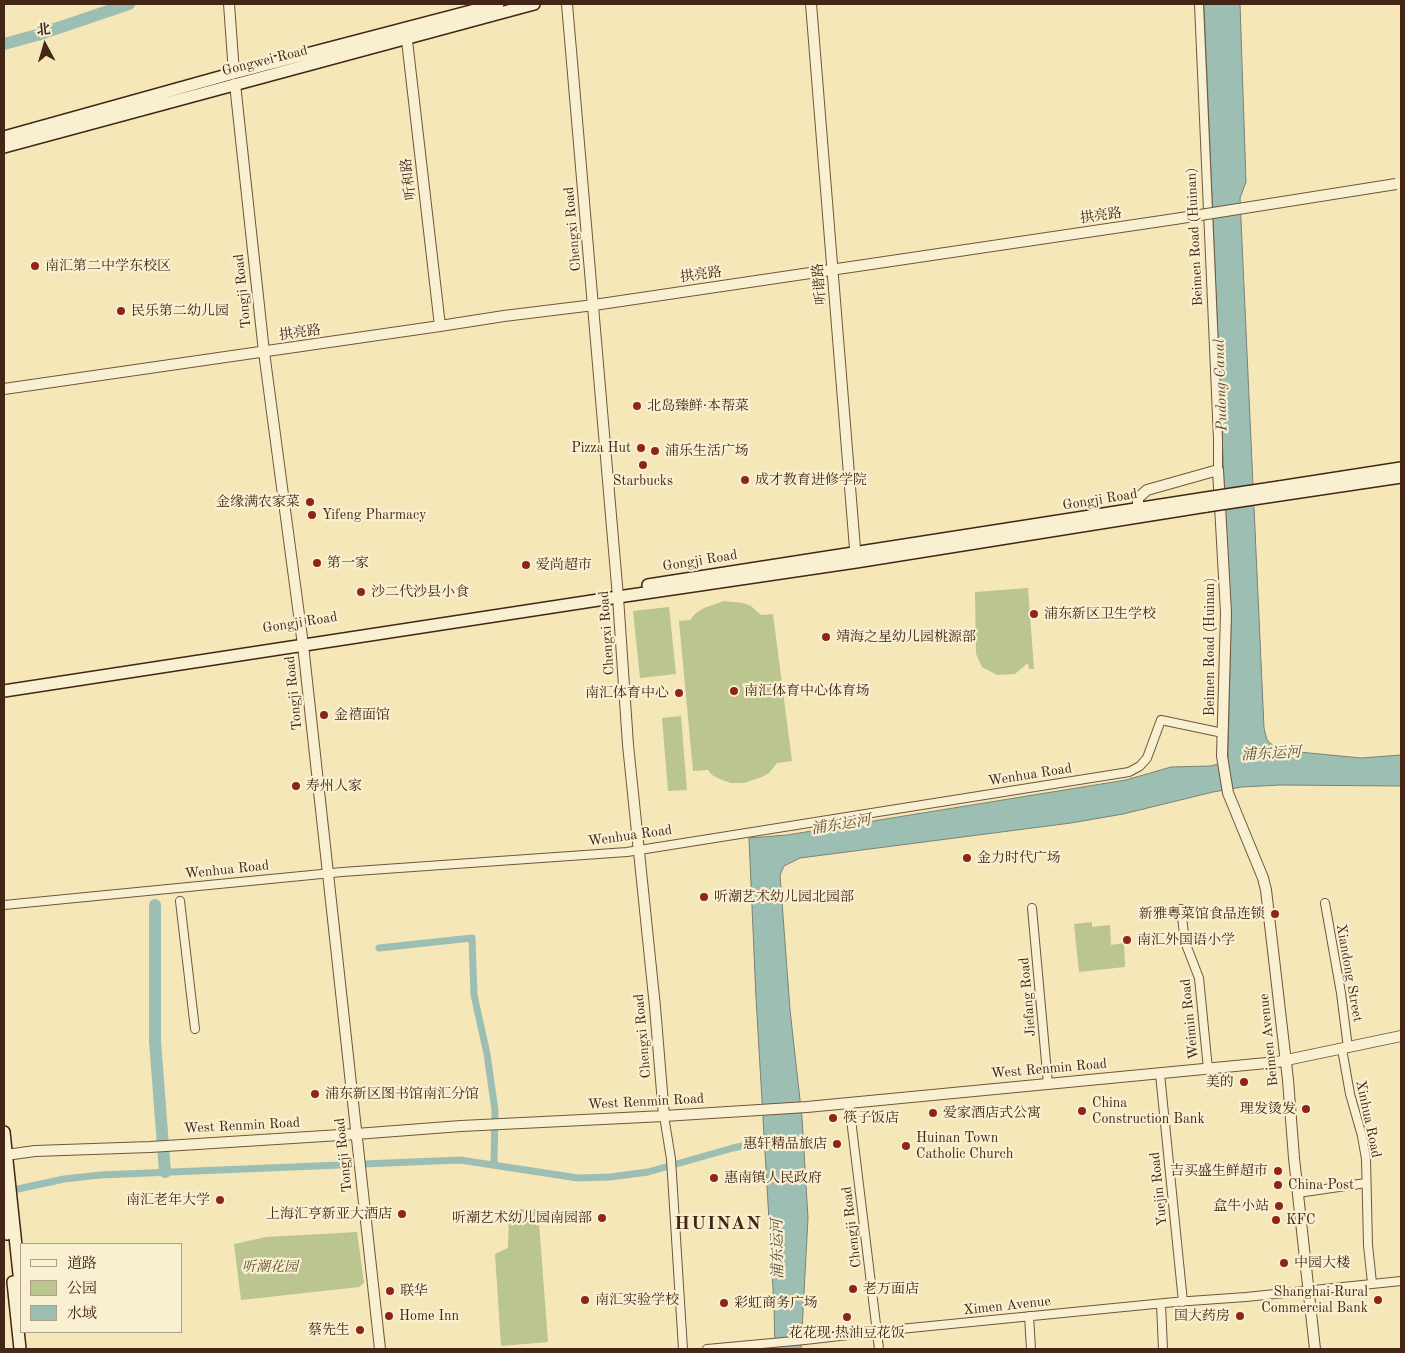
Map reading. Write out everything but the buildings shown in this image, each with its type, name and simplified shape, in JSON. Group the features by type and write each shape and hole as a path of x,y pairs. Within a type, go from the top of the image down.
{"main road":[{"name":"Gongwei Road","path":"4,137 235,78 310,65 498,4"},
{"name":"Gongwei Road","path":"406,33 534,4"},
{"name":"Gongwei Road","path":"4,146 235,78"},
{"name":"Gongji Road","path":"1279,491 1401,468"},
{"name":"Gongji Road","path":"4,691 302,642 855,558 1206,502 1279,491 1401,477"},
{"name":"Gongji Road","path":"855,558 1138,509 1206,502"},
{"name":"Gongji Road","path":"4,684 302,642"},
{"path":"4,1132 4,1156 10,1186 8,1200 20,1349"},
{"path":"8,1200 20,1286"},
{"path":"25,1333 28,1349"}],"street":[{"name":"Tongji Road","path":"229,4 264,352 302,642 380,1349"},
{"name":"Chengxi Road","path":"567,4 618,593 628,745 655,1007 664,1116 671,1168 684,1349"},
{"name":"听谐路","path":"810,4 855,558"},
{"name":"Beimen Road (Huinan)","path":"1199,4 1218,429 1218,470 1226,613 1222,756 1228,793"},
{"name":"听和路","path":"406,33 440,326"},
{"name":"拱亮路","path":"4,389 504,316 594,305 1399,184"},
{"path":"1138,509 1138,498 1147,490 1218,470"},
{"name":"Wenhua Road","path":"4,905 327,873 639,850 1129,772 1140,766 1147,758 1161,720 1223,733"},
{"name":"Beimen Avenue","path":"1228,793 1264,882 1286,1061 1315,1349"},
{"path":"180,901 195,1029"},
{"name":"Xiandong Street","path":"1325,903 1341,993 1345,1048"},
{"name":"Jiefang Road","path":"1032,908 1048,1084"},
{"name":"Weimin Road","path":"1181,909 1186,942 1199,978 1208,1069"},
{"name":"West Renmin Road","path":"4,1156 35,1151 151,1147 471,1125 807,1107 1286,1061 1401,1036"},
{"name":"Xinhua Road","path":"1345,1048 1350,1094 1362,1136 1367,1172 1368,1245 1372,1283"},
{"name":"Yuejin Road","path":"1160,1074 1183,1302"},
{"name":"Chengji Road","path":"849,1103 879,1349"},
{"path":"1298,1193 1366,1183"},
{"name":"Ximen Avenue","path":"707,1349 1401,1281"},
{"path":"1161,1304 1164,1349"},
{"path":"1029,1316 1031,1349"}],"green space":[{"path":"1028,588 1034,669 1029,669 1028,663 1015,674 997,675 982,667 976,654 975,592"},
{"name":"南汇体育中心体育场","path":"724,601 751,606 761,615 773,614 792,761 777,763 769,773 744,783 731,783 722,780 712,775 708,770 693,771 679,621 690,620 704,608"},
{"path":"669,607 676,674 640,678 633,611"},
{"path":"681,716 687,790 668,791 662,718"},
{"path":"1092,922 1092,927 1110,925 1111,945 1124,943 1125,967 1079,972 1074,924"},
{"path":"509,1209 538,1209 548,1342 501,1346 495,1254 508,1248"},
{"name":"听潮花园","path":"357,1232 364,1283 359,1287 241,1300 234,1244 266,1237"}],"water":[{"path":"1204,4 1240,4 1246,182 1240,198 1264,728 1267,740 1278,750 1361,758 1401,755 1401,786 1280,785 1242,787 1213,792 1123,814 1071,823 800,858 784,866 780,875 790,1010 802,1118 808,1218 801,1349 775,1349 749,838 787,835 1126,780 1171,767 1210,766 1228,758 1231,624"}],"waterway":[{"path":"4,44 129,4"},
{"path":"155,905 155,1041 165,1172"},
{"path":"379,948 472,938 474,995 487,1054 495,1110 494,1164"},
{"path":"4,1192 64,1179 100,1175 460,1160 578,1178 610,1177 648,1172 733,1148 772,1140"}],"place":[{"name":"南汇第二中学东校区","path":"35,266"},
{"name":"民乐第二幼儿园","path":"121,311"},
{"name":"北岛臻鲜·本帮菜","path":"637,406"},
{"name":"Pizza Hut","path":"641,448"},
{"name":"浦乐生活广场","path":"655,451"},
{"name":"Starbucks","path":"643,465"},
{"name":"成才教育进修学院","path":"745,480"},
{"name":"金缘满农家菜","path":"310,502"},
{"name":"Yifeng Pharmacy","path":"312,515"},
{"name":"第一家","path":"317,563"},
{"name":"爱尚超市","path":"526,565"},
{"name":"沙二代沙县小食","path":"361,592"},
{"name":"浦东新区卫生学校","path":"1034,614"},
{"name":"靖海之星幼儿园桃源部","path":"826,637"},
{"name":"南汇体育中心体育场","path":"734,691"},
{"name":"南汇体育中心","path":"679,693"},
{"name":"金禧面馆","path":"324,715"},
{"name":"寿州人家","path":"296,786"},
{"name":"金力时代广场","path":"967,858"},
{"name":"听潮艺术幼儿园北园部","path":"704,897"},
{"name":"新雅粤菜馆食品连锁","path":"1275,914"},
{"name":"南汇外国语小学","path":"1127,940"},
{"name":"美的","path":"1244,1082"},
{"name":"浦东新区图书馆南汇分馆","path":"315,1094"},
{"name":"理发烫发","path":"1306,1109"},
{"name":"China Construction Bank","path":"1082,1111"},
{"name":"爱家酒店式公寓","path":"933,1113"},
{"name":"筷子饭店","path":"833,1118"},
{"name":"惠轩精品旅店","path":"837,1144"},
{"name":"Huinan Town Catholic Church","path":"906,1146"},
{"name":"吉买盛生鲜超市","path":"1278,1171"},
{"name":"惠南镇人民政府","path":"714,1178"},
{"name":"China Post","path":"1278,1185"},
{"name":"南汇老年大学","path":"220,1200"},
{"name":"盒牛小站","path":"1279,1206"},
{"name":"上海汇亨新亚大酒店","path":"402,1214"},
{"name":"听潮艺术幼儿园南园部","path":"602,1218"},
{"name":"KFC","path":"1276,1220"},
{"name":"中园大楼","path":"1284,1263"},
{"name":"老万面店","path":"853,1289"},
{"name":"联华","path":"390,1291"},
{"name":"南汇实验学校","path":"585,1300"},
{"name":"Shanghai Rural Commercial Bank","path":"1378,1300"},
{"name":"彩虹商务广场","path":"724,1303"},
{"name":"Home Inn","path":"389,1316"},
{"name":"国大药房","path":"1240,1316"},
{"name":"花花现·热油豆花饭","path":"847,1317"},
{"name":"蔡先生","path":"360,1330"}],"district":[{"name":"HUINAN","path":"718,1224"}],"water label":[{"name":"Pudong Canal","path":"1221,385"},
{"name":"浦东运河","path":"1271,754"},
{"name":"浦东运河","path":"841,825"},
{"name":"浦东运河","path":"778,1249"}]}
